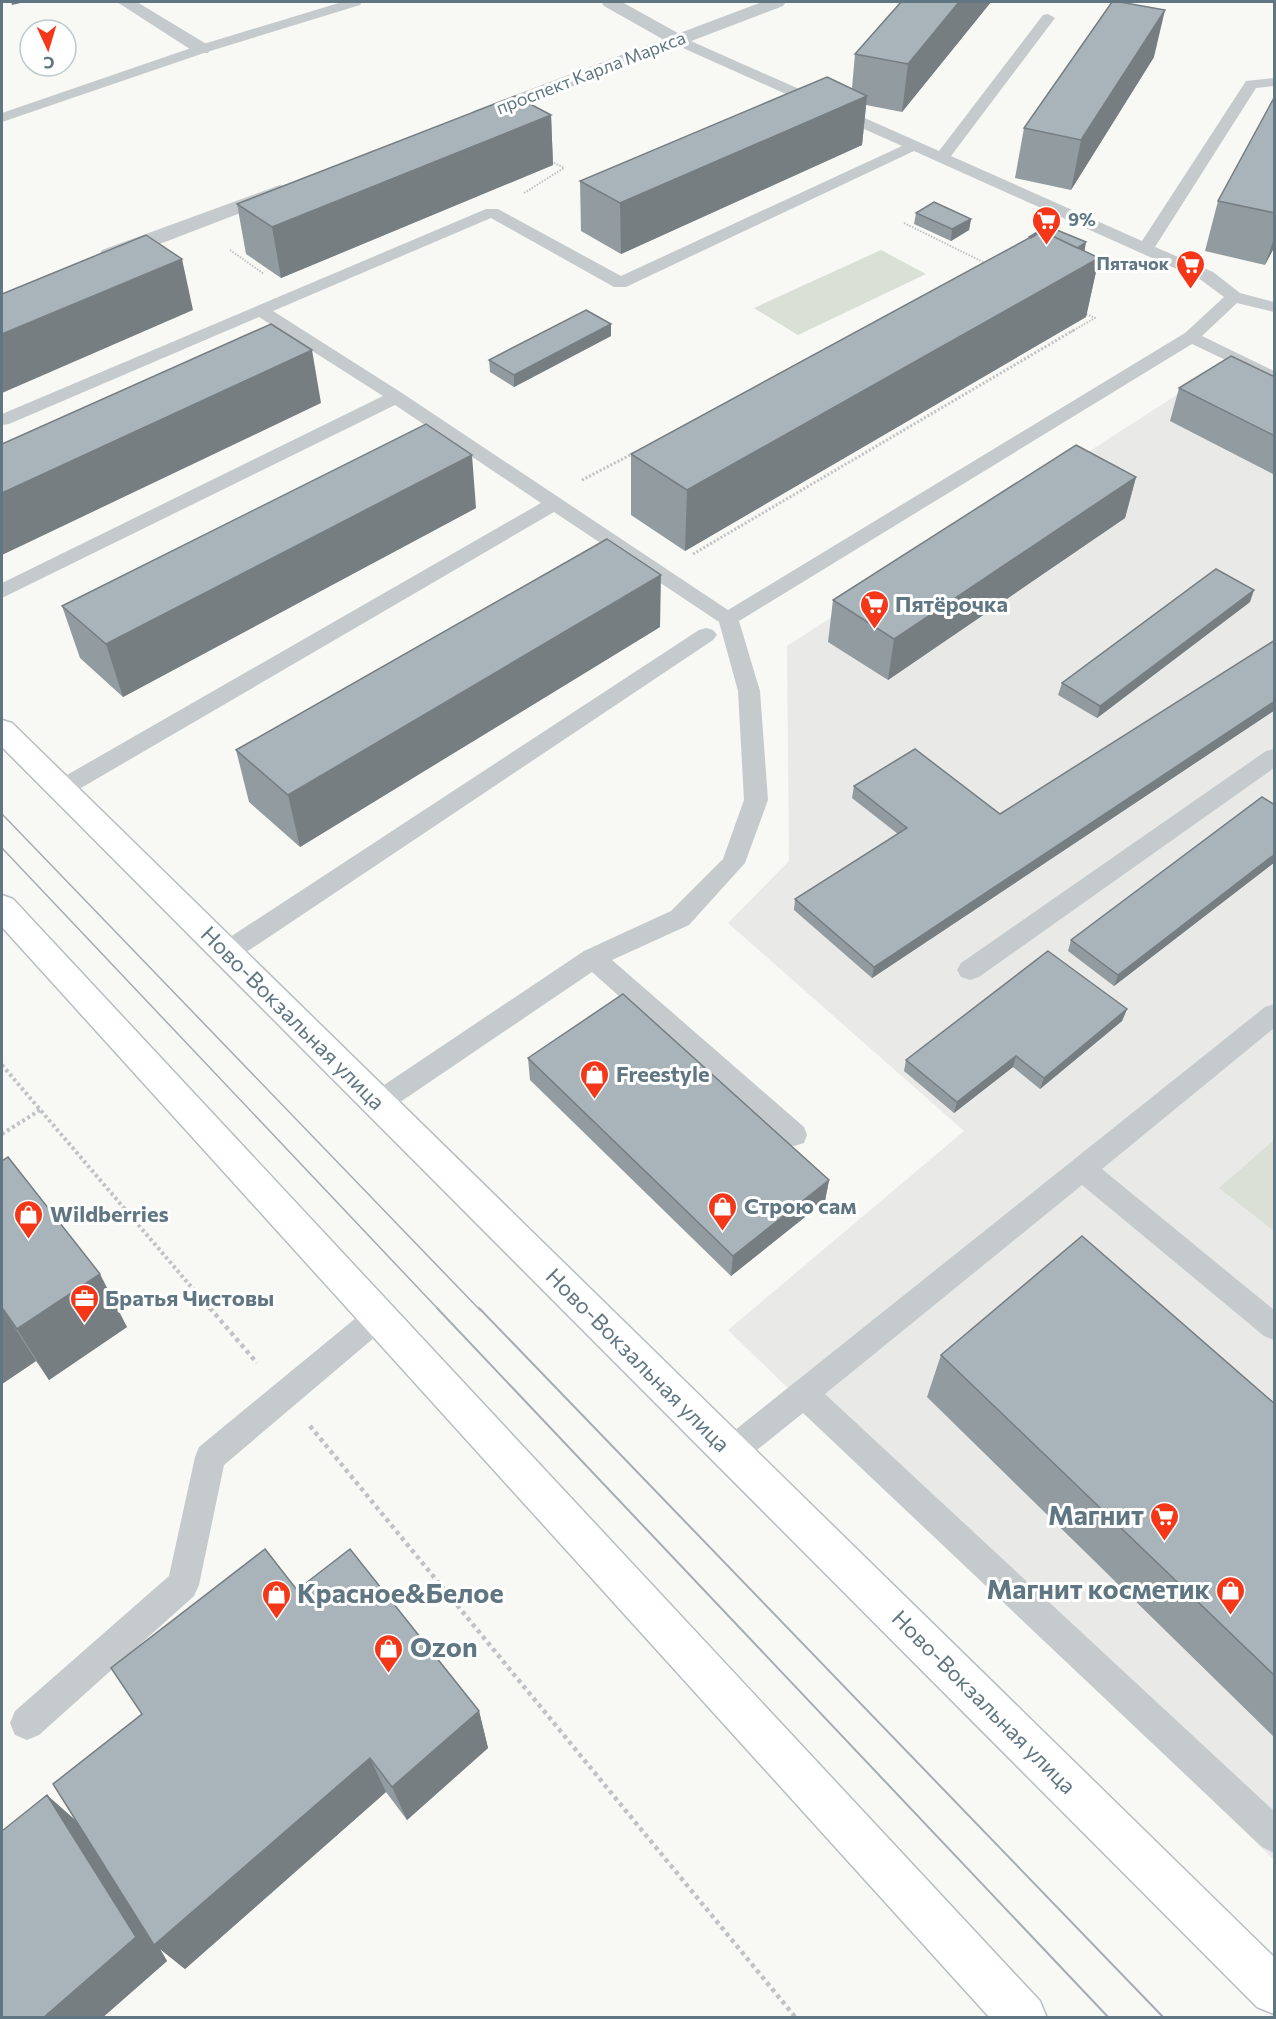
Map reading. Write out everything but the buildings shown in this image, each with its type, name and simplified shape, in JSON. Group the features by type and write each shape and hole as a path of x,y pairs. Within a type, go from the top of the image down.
{"main road":[{"name":"Ново-Вокзальная улица","path":"2,730 1275,1990"},
{"path":"2,907 1023,2018"}],"street":[{"path":"126,2 202,49"},
{"path":"610,2 679,40"},
{"name":"проспект Карла Маркса","path":"457,124 777,2"},
{"path":"90,263 301,183"}],"lane":[{"path":"2,118 202,49 355,2"},
{"path":"942,157 1048,18"},
{"path":"679,40 1207,276 1234,297 1275,307"},
{"path":"1145,249 1251,84 1275,82"},
{"path":"2,420 492,212 620,283 916,145"},
{"path":"729,619 1191,338 1234,297"},
{"path":"260,310 729,619 749,691 756,800 733,864 680,918 593,958 378,1103"},
{"path":"1191,338 1275,378"},
{"path":"2,591 396,398"},
{"path":"61,789 553,504"},
{"path":"226,952 706,635"},
{"path":"969,970 1275,757"},
{"path":"593,958 794,1135"},
{"path":"731,1452 1275,1014"},
{"path":"1083,1169 1275,1327"},
{"path":"27,1723 183,1585 210,1457 378,1317"},
{"path":"804,1394 1275,1835"}],"path":[{"path":"492,212 564,168 547,158"},
{"path":"904,223 992,266 982,272"},
{"path":"690,556 1095,318 1075,308"},
{"path":"575,484 637,451"},
{"path":"2,1065 285,1395 796,2018"},
{"path":"2,1134 40,1110"}],"shaded area":[{"path":"881,250 926,274 798,335 754,308"},
{"path":"1217,369 1274,398 1274,1860 728,1330 964,1131 728,923 789,861 787,646"},
{"path":"1274,1140 1274,1231 1219,1188"}],"tram line":[{"path":"2,814 480,1310"},
{"path":"2,848 439,1310"},
{"path":"437,1308 1109,2018"},
{"path":"479,1308 1164,2018"}],"place":[{"name":"9%","path":"1047,246"},
{"name":"Пятачок","path":"1190,290"},
{"name":"Пятёрочка","path":"874,630"},
{"name":"Freestyle","path":"595,1100"},
{"name":"Строю сам","path":"723,1232"},
{"name":"Wildberries","path":"29,1240"},
{"name":"Братья Чистовы","path":"84,1324"},
{"name":"Магнит","path":"1165,1542"},
{"name":"Магнит косметик","path":"1231,1616"},
{"name":"Красное&Белое","path":"276,1620"},
{"name":"Ozon","path":"389,1674"}]}
